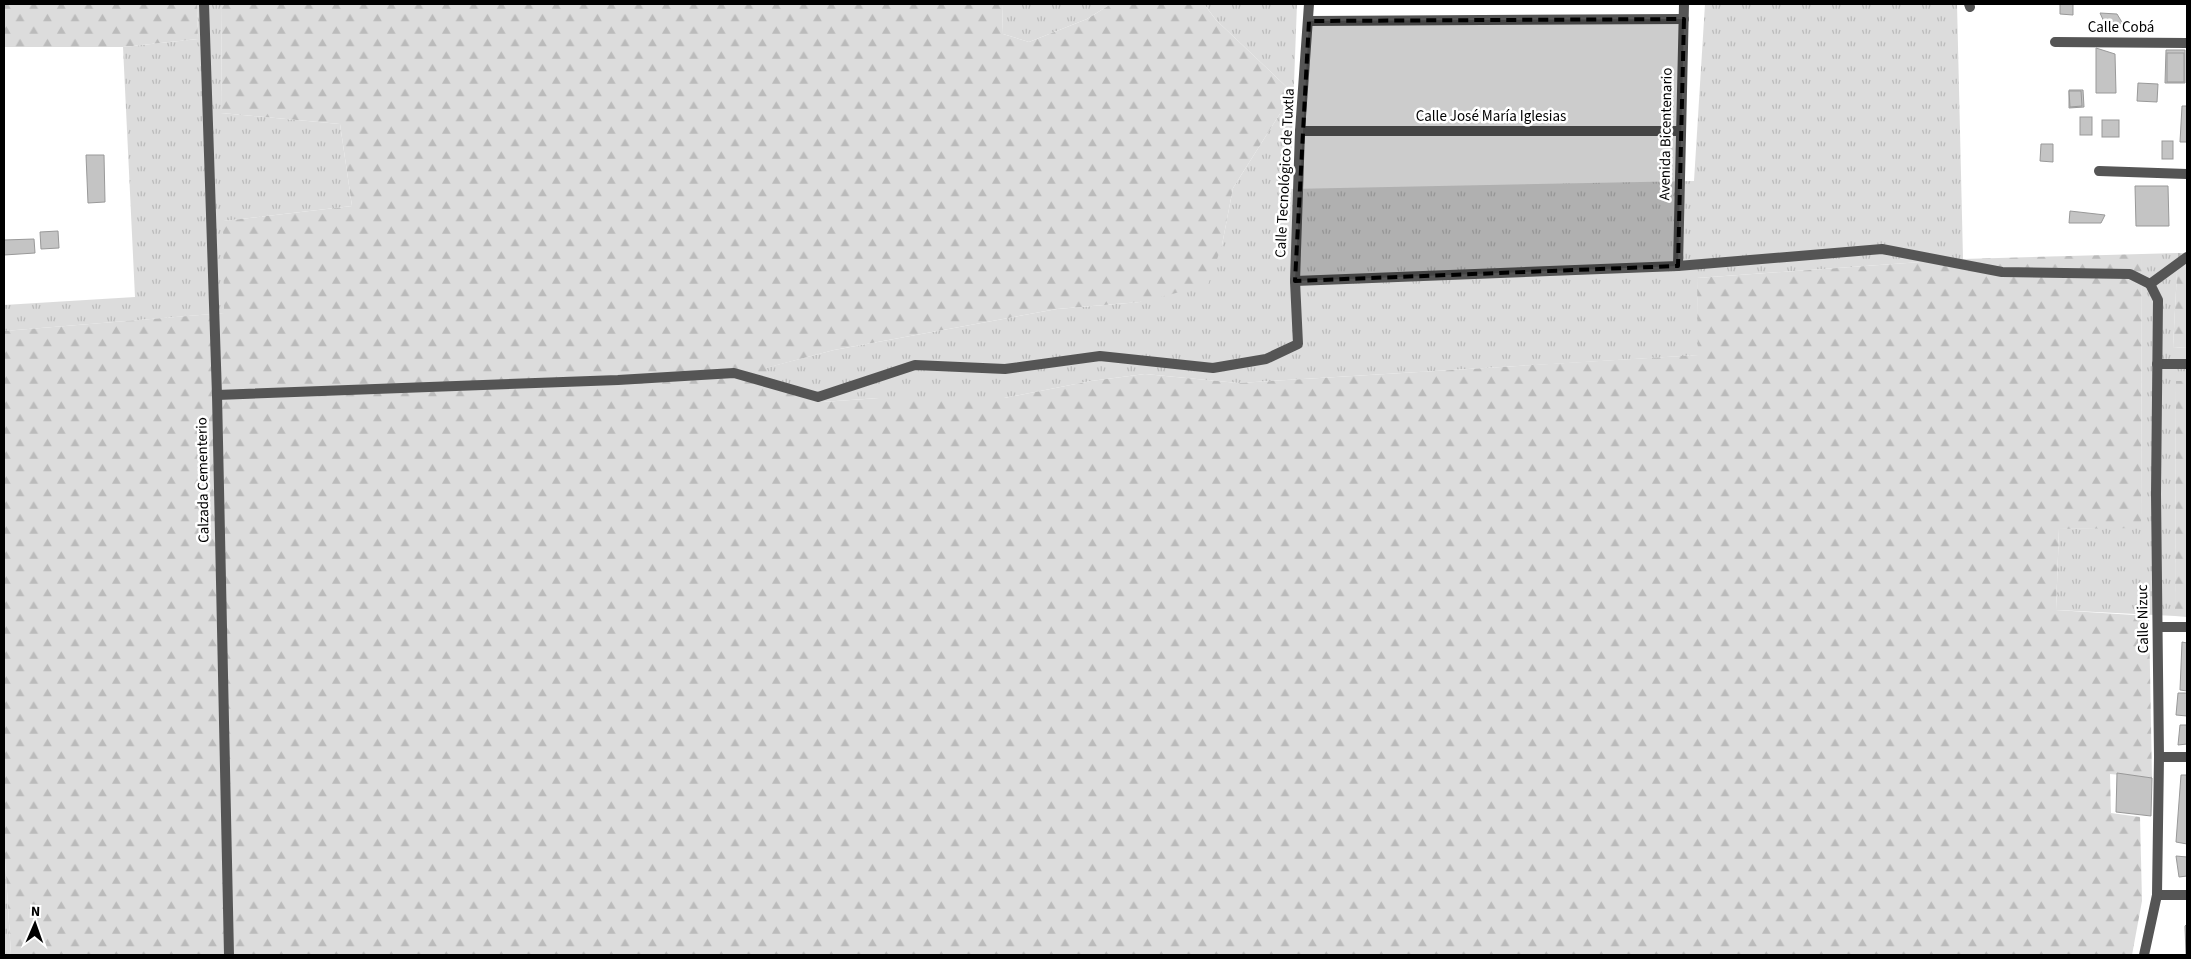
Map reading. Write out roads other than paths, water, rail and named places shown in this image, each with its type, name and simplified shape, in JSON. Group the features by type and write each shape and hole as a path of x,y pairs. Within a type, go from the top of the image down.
{"street":[{"name":"Calzada Cementerio","path":"204,4 230,955"},
{"name":"Calle Tecnológico de Tuxtla","path":"216,395 618,380 734,373 818,397 915,365 1006,369 1100,356 1213,368 1266,359 1298,344 1295,281 1300,131 1310,4"},
{"name":"Avenida Bicentenario","path":"1678,266 1684,4"},
{"path":"1309,21 1684,19"},
{"name":"Calle Cobá","path":"2055,42 2187,43"},
{"name":"Calle José María Iglesias","path":"1300,131 1681,130"},
{"path":"2099,171 2187,174"},
{"path":"1295,281 1678,266 1882,249 2002,272 2130,274 2150,284 2187,256"},
{"name":"Calle Nizuc","path":"2144,955 2157,895 2159,757 2158,300 2150,284"},
{"path":"2157,364 2187,364"},
{"path":"2159,627 2187,627"},
{"path":"2159,757 2187,757"},
{"path":"2157,895 2187,895"}]}
